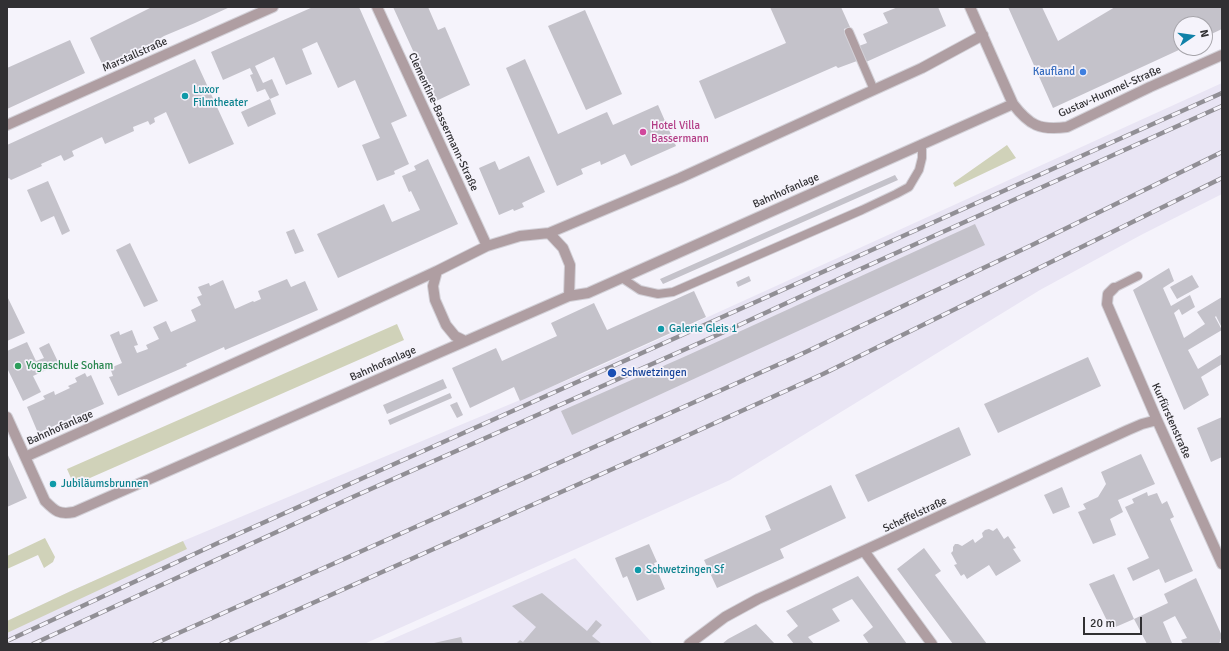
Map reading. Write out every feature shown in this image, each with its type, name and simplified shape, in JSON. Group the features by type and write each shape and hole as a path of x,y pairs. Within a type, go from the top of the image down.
{"street":[{"name":"Marstallstraße","path":"7,125 273,7"},
{"name":"Clementine-Bassermann-Straße","path":"377,7 487,246"},
{"name":"Gustav-Hummel-Straße","path":"970,7 1013,104 1020,114 1030,122 1042,127 1053,129 1067,127 1150,87 1222,55"},
{"name":"Bahnhofanlage","path":"983,35 922,68 680,178 549,233 520,236 487,246 437,271 25,457 45,502 61,513 74,512 569,296 588,293 1013,104"},
{"path":"549,233 563,248 570,265 569,296"},
{"path":"437,271 433,286 435,300 446,325 455,336 465,341"},
{"name":"Kurfürstenstraße","path":"1114,288 1108,294 1107,304 1222,564"},
{"path":"7,416 25,457"},
{"name":"Scheffelstraße","path":"689,644 725,617 758,599 1128,430 1157,420"},
{"path":"864,551 932,644"}],"lane":[{"path":"849,32 874,90"},
{"path":"622,278 640,290 658,294 673,292 862,210 909,187 919,170 922,158 922,144"},
{"path":"1114,288 1138,276"}],"shaded area":[{"path":"1222,83 1222,194 1141,235 1040,290 730,480 364,644 7,644 7,621 71,591 183,541 587,372"},
{"path":"575,558 653,644 381,644 429,623"}],"green space":[{"path":"1007,145 1016,158 955,187 953,183"},
{"path":"397,324 404,340 74,485 67,469"},
{"path":"45,538 55,557 53,562 44,568 38,555 7,569 7,556"},
{"path":"183,541 187,549 7,633 7,621"}],"building":[{"path":"152,7 230,7 164,36 135,54 104,68 90,38"},
{"path":"313,7 359,7 407,116 391,123 409,164 394,171 395,174 377,181 362,145 380,138 355,80 338,88 317,42 302,49 312,74 286,85 274,57 255,66 263,83 272,79 279,95 270,99 265,89 257,92 250,75 253,74 250,68 223,80 211,52"},
{"path":"393,7 428,7 438,30 445,27 470,85 436,101"},
{"path":"770,7 841,7 850,27 844,29 857,61 838,68 836,66 715,119 699,81 786,43"},
{"path":"898,7 938,7 946,26 866,62 859,46 867,43 863,34 888,23 883,13"},
{"name":"Kaufland","path":"1008,7 1042,7 1058,41 1115,7 1222,7 1222,29 1213,33 1213,16 1173,16 1173,53 1053,108"},
{"path":"585,10 622,94 586,110 548,26"},
{"path":"70,40 85,73 7,109 7,68"},
{"path":"195,59 234,144 189,164 166,112 154,118 155,122 150,125 148,121 133,127 134,131 105,144 102,137 72,151 74,156 64,161 61,155 41,164 42,166 11,180 9,178 7,179 7,145"},
{"path":"525,59 558,134 607,112 613,125 658,105 676,146 631,166 625,154 601,165 600,161 581,169 583,174 557,186 506,68"},
{"path":"270,99 276,114 248,127 241,112"},
{"path":"529,156 545,192 522,203 524,207 514,211 513,209 499,215 479,168 495,161 499,170"},
{"path":"428,159 458,224 338,278 317,234 384,204 392,222 420,210 411,191 409,192 402,176 416,170 414,166"},
{"path":"895,175 898,180 663,284 660,279"},
{"path":"48,181 70,231 62,235 54,216 41,222 27,190"},
{"path":"975,224 985,245 572,435 561,411 686,356"},
{"path":"294,229 304,251 295,254 286,232"},
{"path":"130,243 158,301 144,307 116,250"},
{"path":"1169,268 1174,281 1163,288 1171,306 1190,295 1195,307 1182,315 1179,309 1174,313 1184,338 1205,324 1197,312 1222,297 1222,328 1216,316 1215,317 1222,330 1188,350 1198,369 1222,354 1222,364 1201,377 1209,395 1184,410 1133,290"},
{"path":"1192,275 1199,287 1177,299 1170,287"},
{"path":"749,276 751,281 738,287 736,282"},
{"path":"287,279 291,287 305,281 318,310 225,350 224,347 186,364 187,366 118,396 109,377 113,376 110,368 122,363 110,335 119,331 120,335 132,330 138,345 134,346 137,353 148,349 146,345 159,339 153,327 166,321 171,332 196,321 191,310 201,305 197,297 202,295 198,287 209,283 210,286 223,280 235,309 261,299 258,291"},
{"path":"694,291 706,317 520,401 514,387 470,408 452,368 496,348 502,361 557,336 551,323 594,303 607,330"},
{"path":"7,296 25,333 7,341"},
{"path":"27,342 36,361 44,358 39,348 49,343 59,364 33,376 41,392 23,401 7,368 7,351"},
{"path":"1088,357 1101,386 998,433 984,404"},
{"path":"85,373 87,377 91,375 104,404 38,433 27,407 45,399 43,396 54,391 55,395 70,388 68,386 77,382 75,378"},
{"path":"443,379 447,388 387,414 383,405"},
{"path":"450,393 452,398 390,425 388,420"},
{"path":"457,402 463,415 457,418 450,405"},
{"path":"1222,417 1222,457 1211,462 1197,428"},
{"path":"959,427 971,455 868,502 855,475"},
{"path":"7,453 27,498 7,507"},
{"path":"1141,454 1155,484 1118,500 1123,512 1110,519 1116,535 1093,544 1078,512 1086,509 1083,504 1098,497 1106,484 1101,472"},
{"path":"831,485 846,518 780,549 784,558 717,588 704,560 771,530 765,516"},
{"path":"1062,487 1070,507 1053,514 1044,495"},
{"path":"1147,492 1148,496 1157,493 1162,504 1167,501 1174,517 1170,519 1193,571 1165,583 1159,569 1133,581 1127,568 1149,558 1125,507 1134,503 1132,499"},
{"path":"997,528 1004,539 1008,536 1016,548 1013,549 1021,561 996,576 989,565 967,579 964,574 961,576 954,565 957,564 951,553 955,544 962,546 973,539 975,543 983,537 982,533 985,530 989,529 993,531"},
{"name":"Schwetzingen Sf","path":"649,544 657,562 654,563 665,589 637,601 627,576 623,578 615,558"},
{"path":"924,548 941,571 935,575 987,644 953,644 897,569"},
{"path":"1114,574 1134,619 1111,629 1089,584"},
{"path":"858,576 907,644 869,644 863,635 873,627 852,599 832,609 840,621 808,637 814,644 794,644 787,635 798,626 786,611"},
{"path":"1196,578 1222,636 1219,644 1183,644 1181,640 1187,638 1175,616 1163,622 1172,643 1147,644 1134,619 1168,603 1164,594"},
{"path":"542,593 587,631 596,620 602,625 592,636 602,644 516,644 520,640 523,642 536,627 512,606"},
{"path":"756,624 775,644 722,644 728,639"},
{"path":"461,637 463,644 434,644 434,643"}],"railway":[{"path":"7,641 218,543 1222,93"},
{"path":"33,644 355,496 724,332 1222,106"},
{"path":"154,644 793,358 1032,245 1222,152"},
{"path":"221,644 823,374 1222,178"}],"place":[{"name":"Kaufland","path":"1083,72"},
{"name":"Luxor Filmtheater","path":"185,96"},
{"name":"Hotel Villa Bassermann","path":"643,132"},
{"name":"Galerie Gleis 1","path":"661,329"},
{"name":"Yogaschule Soham","path":"18,366"},
{"name":"Schwetzingen","path":"612,373"},
{"name":"Jubiläumsbrunnen","path":"53,484"},
{"name":"Schwetzingen Sf","path":"638,570"}]}
